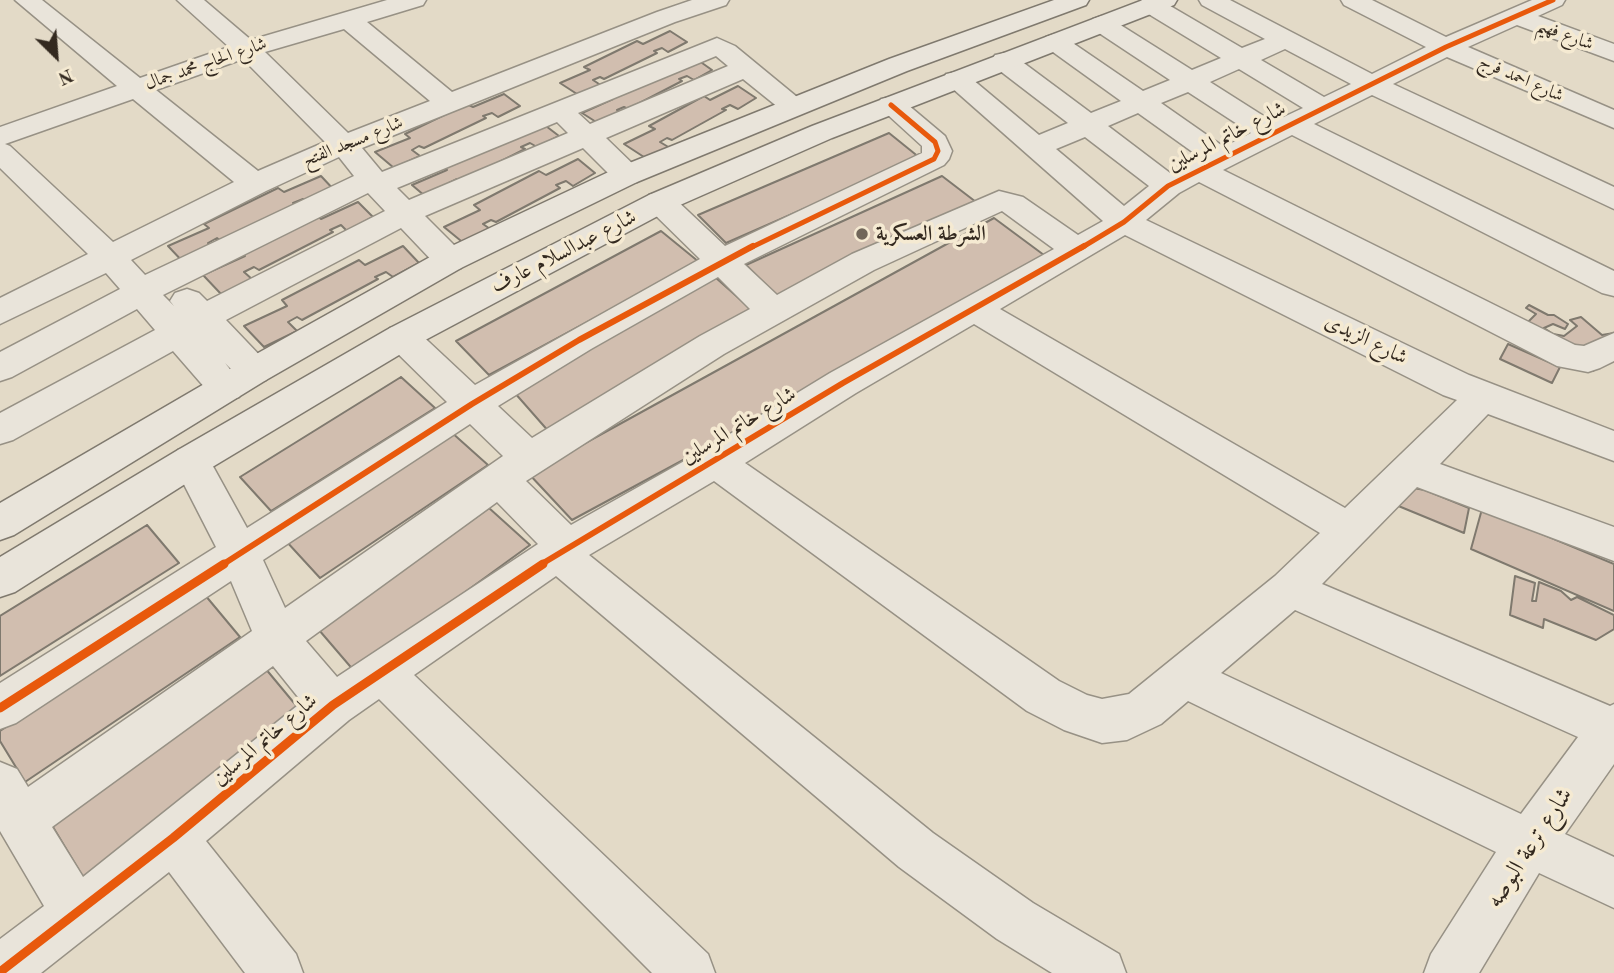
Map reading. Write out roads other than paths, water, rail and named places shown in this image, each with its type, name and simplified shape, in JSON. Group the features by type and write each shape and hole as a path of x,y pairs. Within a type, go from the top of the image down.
{"street":[{"path":"27,0 255,184"},
{"path":"189,0 247,49 344,145 377,184 450,260"},
{"name":"شارع الحاج محمد جمال","path":"0,137 247,49 414,0"},
{"name":"شارع مسجد الفتح","path":"0,312 255,184 344,145 520,75 664,10 717,0"},
{"path":"1211,0 1371,84 1614,200"},
{"name":"شارع احمد فرج","path":"1353,0 1446,47 1614,120"},
{"name":"شارع خاتم المرسلين","path":"0,972 173,838 333,705 563,551 853,377 976,310 1124,222 1196,172 1446,47 1553,0"},
{"name":"شارع عبدالسلام عارف","path":"0,523 240,379 450,260 627,175 794,106 1066,2"},
{"path":"1158,3 1241,59 1295,122"},
{"name":"شارع عبدالسلام عارف","path":"0,579 191,461 402,337 660,202 891,104 1158,3"},
{"path":"664,10 717,46 794,106"},
{"name":"شارع فهيم","path":"1516,16 1614,53"},
{"path":"348,19 449,103"},
{"path":"1102,24 1190,81 1295,122 1614,285"},
{"path":"1006,26 1008,35 1013,40 1046,45 1141,102 1196,172"},
{"path":"1037,147 1286,39"},
{"path":"0,368 154,286 364,183 377,184 717,46"},
{"path":"948,47 973,54 982,64 980,70 1088,125 1196,172 1562,354 1588,359 1614,346"},
{"path":"0,430 405,213 746,68"},
{"name":"شارع الزيدى","path":"980,70 1037,147 1124,222 1483,397 1614,446"},
{"path":"520,75 627,175"},
{"path":"0,708 472,404 579,340 720,262 934,159 938,151 935,142 891,104"},
{"path":"0,152 110,257 154,286 240,379"},
{"path":"660,202 774,312"},
{"path":"76,913 10,803 277,639 514,469 700,352 863,262 992,202 1012,204 1077,250"},
{"path":"976,310 1348,530"},
{"path":"402,337 472,404 563,551 916,850 987,902 1100,973"},
{"path":"715,462 1060,706 1102,721 1127,718 1145,709 1290,589 1483,397"},
{"path":"191,461 240,553 277,639 333,705"},
{"path":"1410,469 1614,544"},
{"path":"1290,589 1613,728"},
{"path":"382,673 689,973"},
{"path":"1185,678 1614,883"},
{"name":"شارع ترعة البوصه","path":"1450,973 1529,843 1613,728"},
{"path":"173,838 277,973"}],"place":[{"name":"الشرطة العسكرية","path":"862,234"}]}
